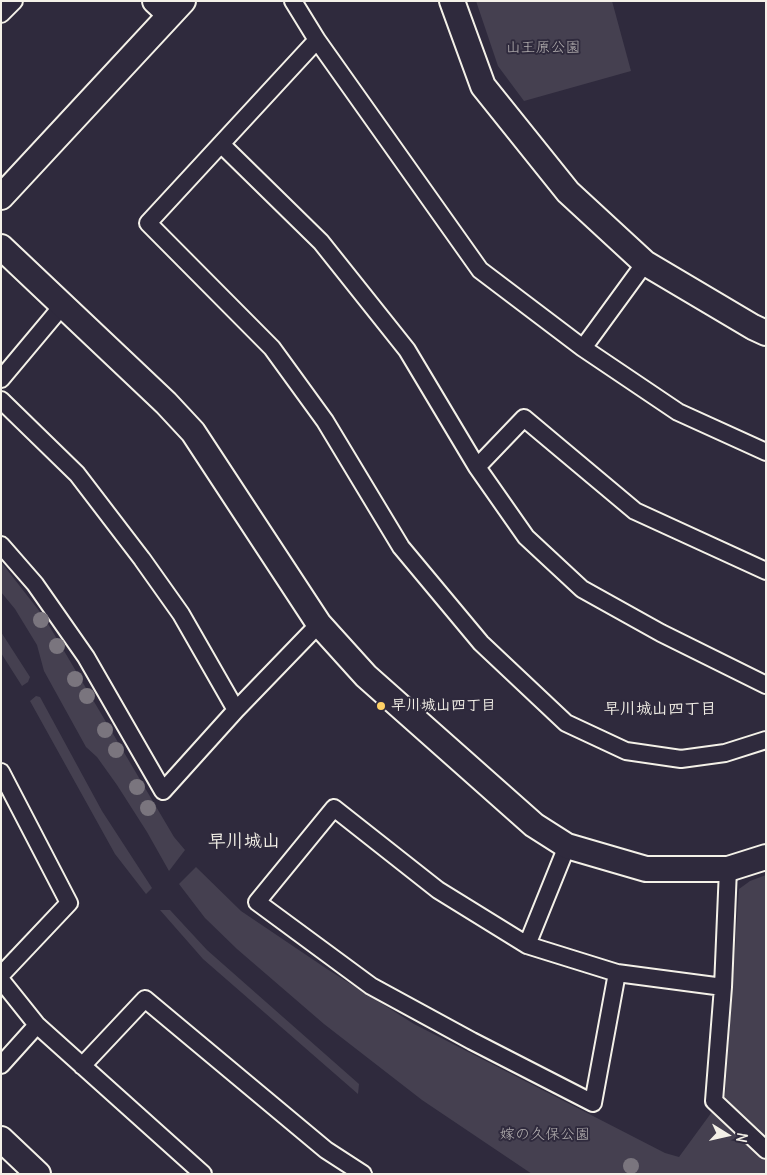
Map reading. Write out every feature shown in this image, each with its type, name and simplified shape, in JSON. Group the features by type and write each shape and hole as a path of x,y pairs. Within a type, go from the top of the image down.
{"street":[{"path":"1,14 14,1"},
{"path":"293,1 317,40 480,270 583,348 678,412 766,452"},
{"path":"452,1 483,86 568,192 645,263 766,333"},
{"path":"1,197 169,6"},
{"path":"317,40 148,223 272,348 325,421 401,547 481,643 566,723 626,751 681,759 725,753 766,740"},
{"path":"221,144 320,242 407,350 477,467 526,537 582,589 661,632 766,685"},
{"path":"1,247 166,403 193,432 319,624 366,676 534,825 567,846 646,868 728,869 766,857"},
{"path":"583,348 645,263"},
{"path":"1,379 63,305"},
{"path":"1,400 77,474 142,559 181,614 236,710"},
{"path":"477,467 524,418 635,511 766,571"},
{"path":"1,545 35,584 86,657 163,791 236,710 319,624"},
{"path":"1,772 69,903 1,975"},
{"path":"617,973 593,1103 472,1041 371,986 257,902 334,808 438,890 527,945 617,973 723,987"},
{"path":"527,945 567,846"},
{"path":"728,869 723,987 714,1101 766,1150"},
{"path":"1,980 37,1025 203,1174"},
{"path":"82,1066 145,999 326,1150 363,1174"},
{"path":"1,1065 37,1025"},
{"path":"1,1139 38,1174"}],"green space":[{"name":"山王原公園","path":"476,1 612,1 631,71 524,101 498,66"},
{"path":"1,562 44,617 174,837 185,850 169,871 117,785 97,757 86,747 44,671 37,645 15,609 1,592"},
{"path":"1,632 30,677 28,682 22,686 1,653"},
{"path":"36,696 40,697 102,811 152,888 146,894 115,854 30,701"},
{"name":"嫁の久保公園","path":"196,867 241,911 327,969 414,1024 665,1153 679,1157 725,1094 739,889 750,881 766,875 766,1174 532,1174 422,1100 324,1024 237,949 205,918 179,884"},
{"path":"160,910 170,910 207,950 359,1084 358,1094 203,959"}],"place":[{"name":"早川城山四丁目","path":"381,706"}],"district":[{"name":"早川城山四丁目","path":"660,709"},
{"name":"早川城山","path":"244,842"}]}
